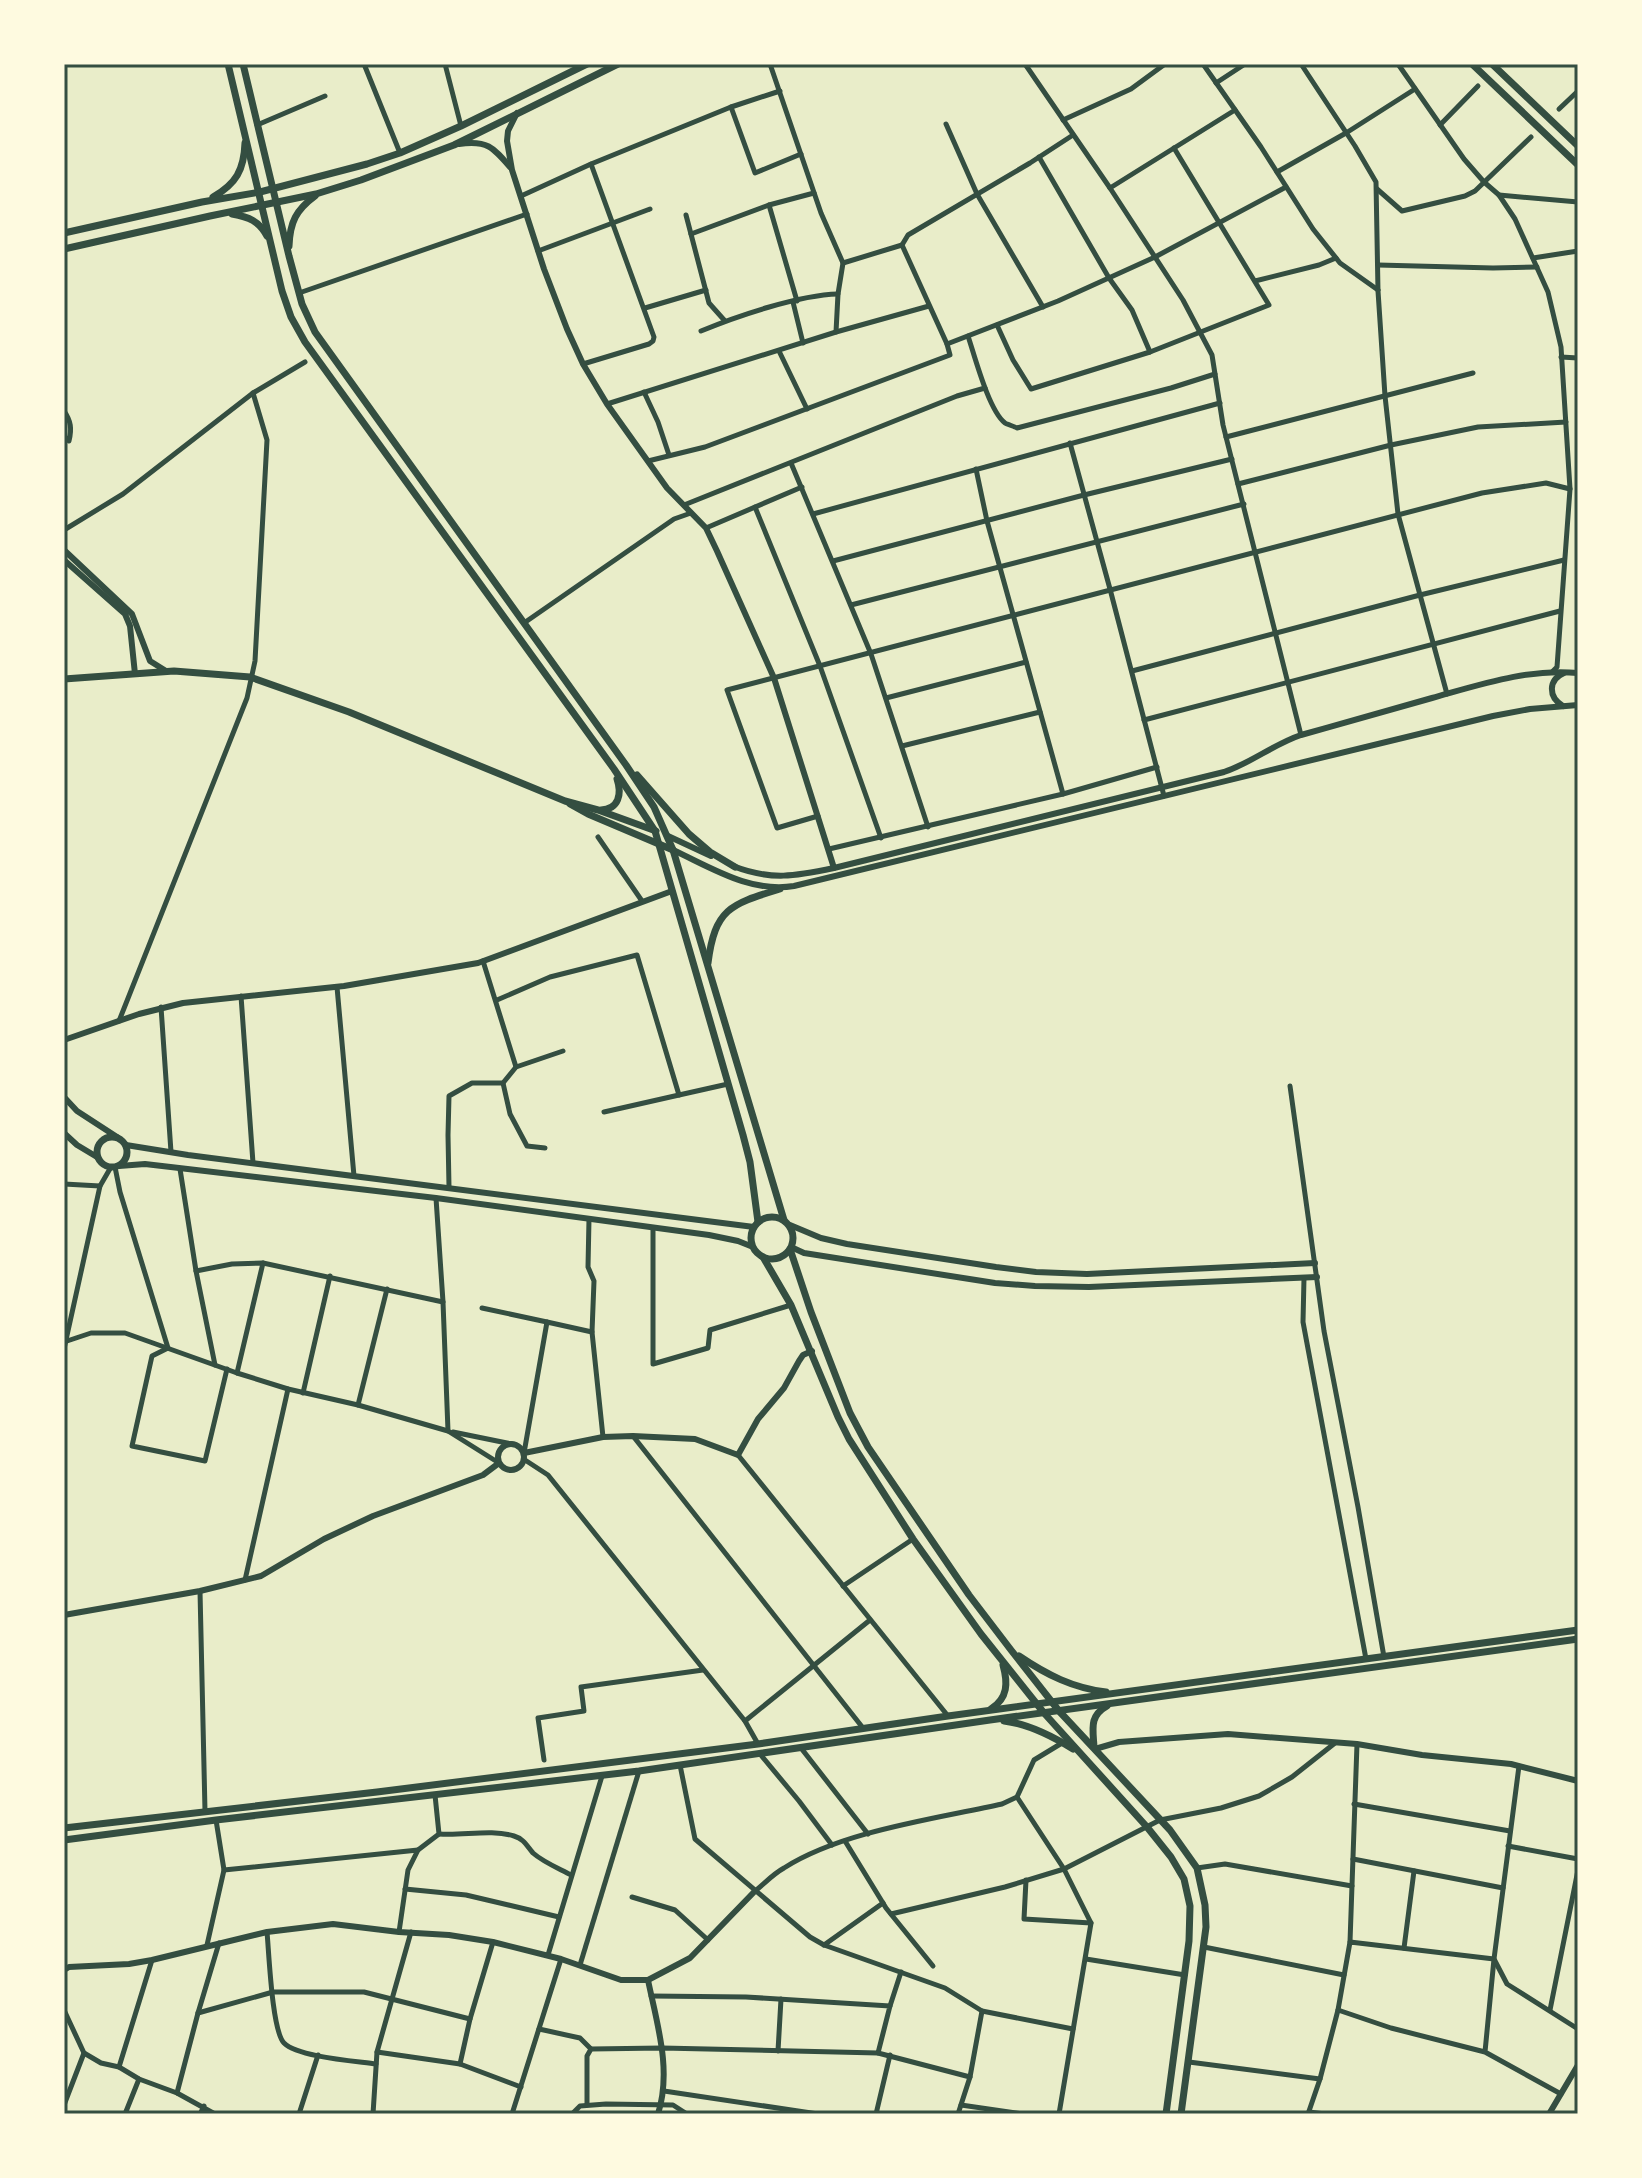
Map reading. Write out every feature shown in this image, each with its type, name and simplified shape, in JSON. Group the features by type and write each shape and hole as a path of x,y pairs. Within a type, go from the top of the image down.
{"main road":[{"path":"228,64 282,291 291,317 305,342 614,769 655,831 750,1162 756,1225 752,1233 753,1247 763,1257 791,1305 849,1439 913,1539 1001,1659 1044,1713 1147,1827 1184,1879 1190,1906 1186,1975 1166,2114"},
{"path":"243,64 307,318 324,347 626,765 654,807 668,836 794,1238 784,1256 777,1259 763,1257"},
{"path":"64,233 260,192 367,164 461,126 571,68 587,64"},
{"path":"64,249 316,194 384,172 454,145 618,64"},
{"path":"1472,64 1578,165"},
{"path":"1495,65 1578,146"},
{"path":"202,202 230,186 240,173 244,156 243,125"},
{"path":"289,256 291,225 295,214 316,194"},
{"path":"220,214 249,217 262,226 272,244"},
{"path":"64,679 166,671 250,677 349,712 565,801 673,850"},
{"path":"626,765 689,834 735,867"},
{"path":"598,810 608,809 618,802 620,788 614,769"},
{"path":"565,801 668,836"},
{"path":"707,965 711,938 723,916 745,900 780,889"},
{"path":"107,1137 117,1137 126,1145 126,1159 115,1167 102,1164 97,1157 99,1143 107,1137"},
{"path":"756,1225 771,1217 787,1223"},
{"path":"791,1248 825,1350 857,1428 969,1595 1011,1650 1059,1711 1160,1820 1197,1868 1205,1905 1204,1947 1181,2114"},
{"path":"64,1840 639,1771 801,1748 1038,1704 1578,1630"},
{"path":"64,1828 758,1744 948,1716 1044,1713 1578,1639"},
{"path":"1011,1650 1061,1681 1088,1690 1117,1693"},
{"path":"988,1715 1006,1692 1007,1678 1001,1659"},
{"path":"1095,1749 1093,1722 1097,1712 1117,1703"},
{"path":"988,1715 1037,1730 1081,1754"}],"street":[{"path":"364,64 400,153"},
{"path":"445,64 461,126"},
{"path":"770,64 814,193 843,263 836,332"},
{"path":"1025,64 1183,300 1212,355 1226,437 1301,735"},
{"path":"1063,120 1131,89 1165,64"},
{"path":"1203,64 1313,229 1340,263 1378,291"},
{"path":"1216,83 1245,64"},
{"path":"1301,64 1376,182 1378,291 1385,396 1398,514 1447,694"},
{"path":"1398,64 1464,159 1499,195 1515,219 1548,292 1561,357 1570,489 1557,667 1552,673"},
{"path":"1403,72 1411,64"},
{"path":"1440,125 1478,86"},
{"path":"1277,172 1415,89"},
{"path":"521,196 731,107 780,91"},
{"path":"1559,109 1578,91"},
{"path":"257,125 325,96"},
{"path":"731,107 755,173 801,154"},
{"path":"1110,188 1235,110"},
{"path":"517,113 508,131 507,141 512,170 567,329 607,404 667,488 706,528 774,678 834,868"},
{"path":"946,124 977,194 1043,307"},
{"path":"843,263 902,245 908,235 1073,135"},
{"path":"1376,189 1402,211 1465,196 1475,191 1531,137"},
{"path":"454,145 471,142 489,145 512,170"},
{"path":"997,325 1031,389 1150,352 1269,305 1174,148"},
{"path":"1039,157 1109,278 1132,310 1150,352"},
{"path":"583,364 653,341 654,337 591,164"},
{"path":"947,344 1043,307 1155,257 1286,187"},
{"path":"691,234 769,205 814,193"},
{"path":"1499,195 1578,202"},
{"path":"769,205 803,343"},
{"path":"538,251 650,209"},
{"path":"299,293 527,214"},
{"path":"686,215 709,303 725,321"},
{"path":"648,461 705,447 950,355 902,245"},
{"path":"1533,258 1578,251"},
{"path":"1255,281 1336,258"},
{"path":"1378,265 1537,267"},
{"path":"645,308 706,290"},
{"path":"701,331 725,321 795,302 838,294"},
{"path":"607,404 929,306"},
{"path":"968,336 994,407 1006,424 1017,428 1215,374"},
{"path":"779,351 807,409"},
{"path":"1561,357 1578,358"},
{"path":"64,530 123,494 253,393 305,362"},
{"path":"1226,437 1473,373"},
{"path":"684,505 957,396 985,388"},
{"path":"644,392 669,455"},
{"path":"118,1022 247,698 255,661 267,440 253,393"},
{"path":"813,514 1220,403"},
{"path":"64,411 71,422 69,441 64,436"},
{"path":"1238,484 1391,445 1478,427 1566,422"},
{"path":"1567,440 1578,439"},
{"path":"1070,443 1164,796"},
{"path":"833,561 1232,459"},
{"path":"791,463 871,654 928,827"},
{"path":"976,469 987,521 1063,794"},
{"path":"819,816 777,828 727,690 1494,491 1546,483 1570,489"},
{"path":"706,528 802,487"},
{"path":"851,605 1244,504"},
{"path":"755,507 820,666 881,838"},
{"path":"1568,512 1578,512"},
{"path":"524,623 674,519 691,513"},
{"path":"64,550 132,614 150,661 166,671"},
{"path":"64,560 125,614 130,626 135,674"},
{"path":"1132,671 1564,560"},
{"path":"1144,720 1560,611"},
{"path":"886,698 1026,662"},
{"path":"1569,706 1554,700 1552,684 1558,675 1569,672 1578,674"},
{"path":"668,836 735,867 775,877 801,875 1235,768 1301,735 1447,694 1506,679 1552,673 1578,674"},
{"path":"673,850 738,880 780,889 1493,716 1578,704"},
{"path":"902,746 1040,712"},
{"path":"829,849 1063,794 1157,767"},
{"path":"598,837 642,901"},
{"path":"64,1040 161,1007 337,987 483,961 672,891"},
{"path":"497,1000 550,977 637,955 679,1095"},
{"path":"483,961 516,1067"},
{"path":"337,987 354,1176"},
{"path":"241,996 253,1163"},
{"path":"161,1007 171,1152"},
{"path":"503,1083 516,1067 563,1051"},
{"path":"449,1187 449,1096 472,1083 503,1083"},
{"path":"503,1083 510,1114 527,1146 545,1148"},
{"path":"604,1112 728,1084"},
{"path":"1290,1086 1324,1331 1384,1658"},
{"path":"64,1097 77,1111 117,1137"},
{"path":"64,1133 97,1157"},
{"path":"126,1145 756,1225"},
{"path":"64,1349 100,1186 115,1167 145,1164 436,1198 709,1235 753,1247"},
{"path":"115,1167 168,1348"},
{"path":"180,1169 215,1365"},
{"path":"64,1184 100,1186"},
{"path":"436,1198 448,1431"},
{"path":"589,1219 588,1267 594,1281 592,1332 603,1437"},
{"path":"787,1223 821,1238 847,1244 1036,1272 1087,1274 1315,1263"},
{"path":"653,1228 653,1364 708,1348 710,1330 791,1305"},
{"path":"791,1248 804,1253 995,1283 1035,1286 1089,1287 1317,1277"},
{"path":"196,1271 232,1264 263,1263 443,1302"},
{"path":"237,1373 263,1263"},
{"path":"303,1393 330,1276"},
{"path":"1304,1278 1303,1322 1366,1660"},
{"path":"358,1405 387,1289"},
{"path":"482,1308 592,1332"},
{"path":"448,1431 505,1469 521,1467 547,1322"},
{"path":"65,1341 91,1333 125,1333 288,1389 520,1447 524,1456 548,1475 745,1721 758,1744"},
{"path":"168,1348 152,1356 132,1446 205,1461 227,1369"},
{"path":"738,1455 758,1419 784,1388 803,1355 812,1351"},
{"path":"245,1581 288,1389"},
{"path":"524,1456 603,1437 633,1436 695,1439 738,1455 948,1716"},
{"path":"633,1436 864,1729"},
{"path":"499,1463 500,1450 512,1444"},
{"path":"64,1615 200,1591 261,1576 324,1539 373,1516 483,1475 499,1463"},
{"path":"843,1586 913,1539"},
{"path":"200,1591 205,1811"},
{"path":"745,1721 870,1620"},
{"path":"544,1760 538,1718 584,1711 581,1687 704,1670"},
{"path":"1095,1749 1119,1742 1228,1734 1357,1744 1519,1766 1578,1781"},
{"path":"64,1970 69,1967 129,1964 267,1932 333,1924 493,1942 548,1955 621,1980 648,1980 690,1958 755,1891 783,1868 832,1845 868,1834 1002,1804 1017,1797 1034,1760 1062,1742"},
{"path":"891,1914 1064,1869 1160,1820 1221,1808 1259,1796 1292,1777 1335,1743"},
{"path":"1325,2114 1309,2113 1338,2010 1350,1942 1357,1744"},
{"path":"801,1748 868,1834"},
{"path":"760,1753 832,1845"},
{"path":"680,1765 695,1839 810,1937 824,1945 945,1988 982,2011 1073,2029"},
{"path":"1485,2052 1519,1766"},
{"path":"580,1965 639,1771"},
{"path":"548,1955 602,1776"},
{"path":"435,1795 439,1834"},
{"path":"1017,1797 1064,1869 1091,1923 1059,2114"},
{"path":"1354,1804 1510,1831"},
{"path":"207,1945 224,1870 216,1820"},
{"path":"399,1932 408,1870 418,1850 439,1834 515,1836 534,1854 571,1875"},
{"path":"845,1841 883,1903 933,1966"},
{"path":"1508,1846 1578,1859"},
{"path":"224,1870 418,1850"},
{"path":"1353,1859 1503,1888"},
{"path":"1197,1868 1225,1864 1352,1886"},
{"path":"1550,2011 1578,1870"},
{"path":"1404,1948 1414,1871"},
{"path":"1026,1880 1024,1919 1091,1923"},
{"path":"405,1889 466,1895 559,1917"},
{"path":"632,1897 675,1910 709,1941"},
{"path":"824,1945 883,1903"},
{"path":"267,1932 277,2028 284,2043 298,2051 376,2064"},
{"path":"373,2114 377,2052 411,1932"},
{"path":"177,2093 220,1942"},
{"path":"460,2064 493,1942"},
{"path":"1350,1942 1494,1959"},
{"path":"1204,1947 1344,1975"},
{"path":"512,2114 561,1959"},
{"path":"1086,1959 1186,1975"},
{"path":"1494,1959 1507,1984 1578,2029"},
{"path":"119,2067 152,1960"},
{"path":"878,2053 902,1972"},
{"path":"648,1980 662,2048 664,2091 658,2114"},
{"path":"198,2013 273,1992 364,1992 470,2019"},
{"path":"651,1996 781,1999 890,2006"},
{"path":"778,2051 781,1999"},
{"path":"64,2010 84,2053 101,2063 119,2067 139,2079 177,2093 215,2114"},
{"path":"1338,2010 1391,2028 1485,2052 1561,2094"},
{"path":"958,2114 970,2077 982,2011"},
{"path":"539,2029 580,2038 591,2049 878,2053 970,2077"},
{"path":"587,2104 587,2056 591,2049"},
{"path":"377,2052 460,2064 521,2087"},
{"path":"64,2105 84,2053"},
{"path":"299,2114 318,2055"},
{"path":"876,2114 890,2055"},
{"path":"1189,2062 1320,2079"},
{"path":"1549,2114 1578,2065"},
{"path":"125,2114 139,2079"},
{"path":"664,2091 818,2114"},
{"path":"572,2114 587,2104 673,2105 687,2114"},
{"path":"961,2105 1023,2114"},
{"path":"200,2114 204,2106"}]}
